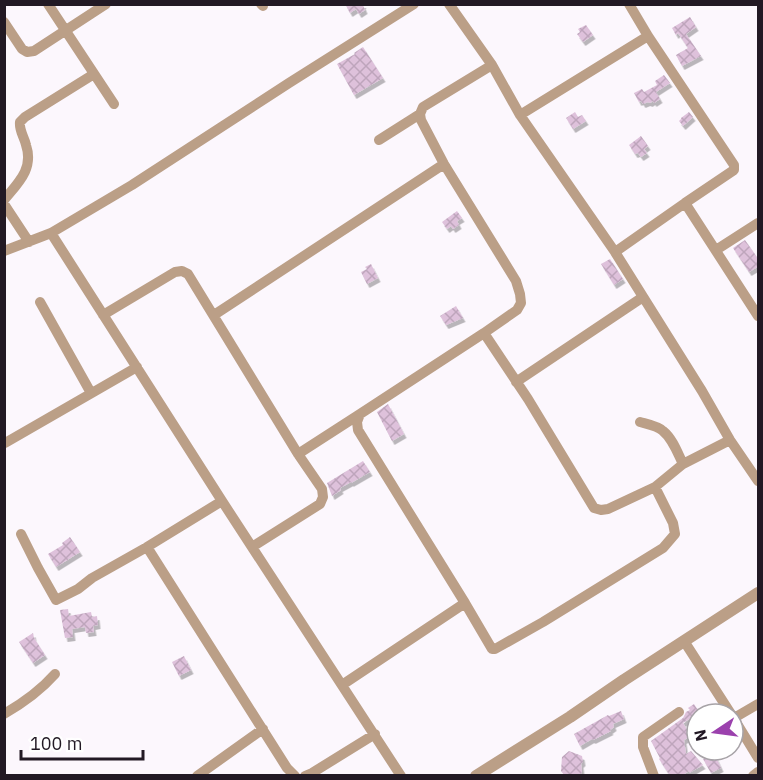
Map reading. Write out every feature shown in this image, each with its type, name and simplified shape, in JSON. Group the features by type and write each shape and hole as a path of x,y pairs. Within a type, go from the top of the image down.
{"street":[{"path":"48,4 114,104"},
{"path":"4,22 22,49 27,52 34,51 106,4"},
{"path":"4,251 51,233 132,185 289,82 414,4"},
{"path":"449,4 492,65 520,115 615,252 730,440 759,481"},
{"path":"615,252 734,170 735,167 629,4"},
{"path":"520,115 648,36"},
{"path":"298,454 517,310 520,294 516,281 444,164 420,114 423,107 492,65"},
{"path":"29,242 4,202 28,166 29,155 20,129 20,122 24,117 94,74"},
{"path":"379,140 420,114"},
{"path":"214,315 444,164"},
{"path":"685,203 759,316"},
{"path":"716,250 759,223"},
{"path":"51,233 401,776"},
{"path":"103,315 175,272 182,271 188,274 298,454 322,489 323,497 320,504 252,547"},
{"path":"516,382 643,297"},
{"path":"40,302 91,393"},
{"path":"484,333 594,508 608,509 654,487 683,464 730,440"},
{"path":"5,443 137,367"},
{"path":"360,414 357,422 358,430 492,649 553,616 663,548 675,534 675,530 654,487"},
{"path":"640,422 664,431 676,448 683,464"},
{"path":"21,534 56,600 78,589 92,578 222,501"},
{"path":"147,547 287,768 295,776"},
{"path":"476,776 759,593"},
{"path":"342,685 465,603"},
{"path":"684,641 724,702"},
{"path":"4,714 27,700 46,685 55,674"},
{"path":"745,710 759,704"},
{"path":"653,775 643,747 643,737 679,712"},
{"path":"197,776 263,729"},
{"path":"305,776 375,734"},
{"path":"745,735 759,758"},
{"path":"753,776 759,772"}],"building":[{"path":"345,4 364,4 365,10 359,14 356,9 350,13"},
{"path":"690,17 696,27 686,34 701,56 682,66 676,55 688,48 672,28"},
{"path":"586,25 593,35 583,42 577,34 580,32 578,29"},
{"path":"363,47 383,78 354,95 337,64"},
{"path":"664,75 670,83 656,92 660,99 654,103 653,101 643,104 639,102 634,93 642,89 644,92 657,85 655,81"},
{"path":"575,112 578,117 582,115 586,121 573,129 566,118"},
{"path":"689,112 693,117 683,126 679,121"},
{"path":"641,136 648,146 644,149 647,153 641,157 638,153 635,154 629,145"},
{"path":"457,211 462,218 457,221 459,225 453,229 451,226 447,229 442,222"},
{"path":"745,240 759,260 759,266 749,272 733,248"},
{"path":"610,259 623,279 614,285 601,264"},
{"path":"371,264 378,278 367,284 361,272"},
{"path":"456,306 463,318 446,325 440,316"},
{"path":"388,404 404,434 392,441 377,412"},
{"path":"363,461 370,472 340,488 341,490 332,496 327,483"},
{"path":"70,537 80,552 56,567 48,554 63,545 62,543"},
{"path":"68,609 69,616 91,612 92,617 97,616 98,625 93,626 94,632 86,633 85,627 72,629 73,637 65,638 60,610"},
{"path":"33,633 45,655 33,663 19,642"},
{"path":"184,656 191,670 179,676 172,662"},
{"path":"621,711 624,719 613,724 611,731 580,746 574,734 608,715"},
{"path":"685,714 683,723 685,726 685,762 700,762 703,765 681,776 670,776 651,741 683,718"},
{"path":"569,751 582,756 580,776 564,775 561,771 562,757"},
{"path":"705,762 718,762 721,768 711,773"}]}
